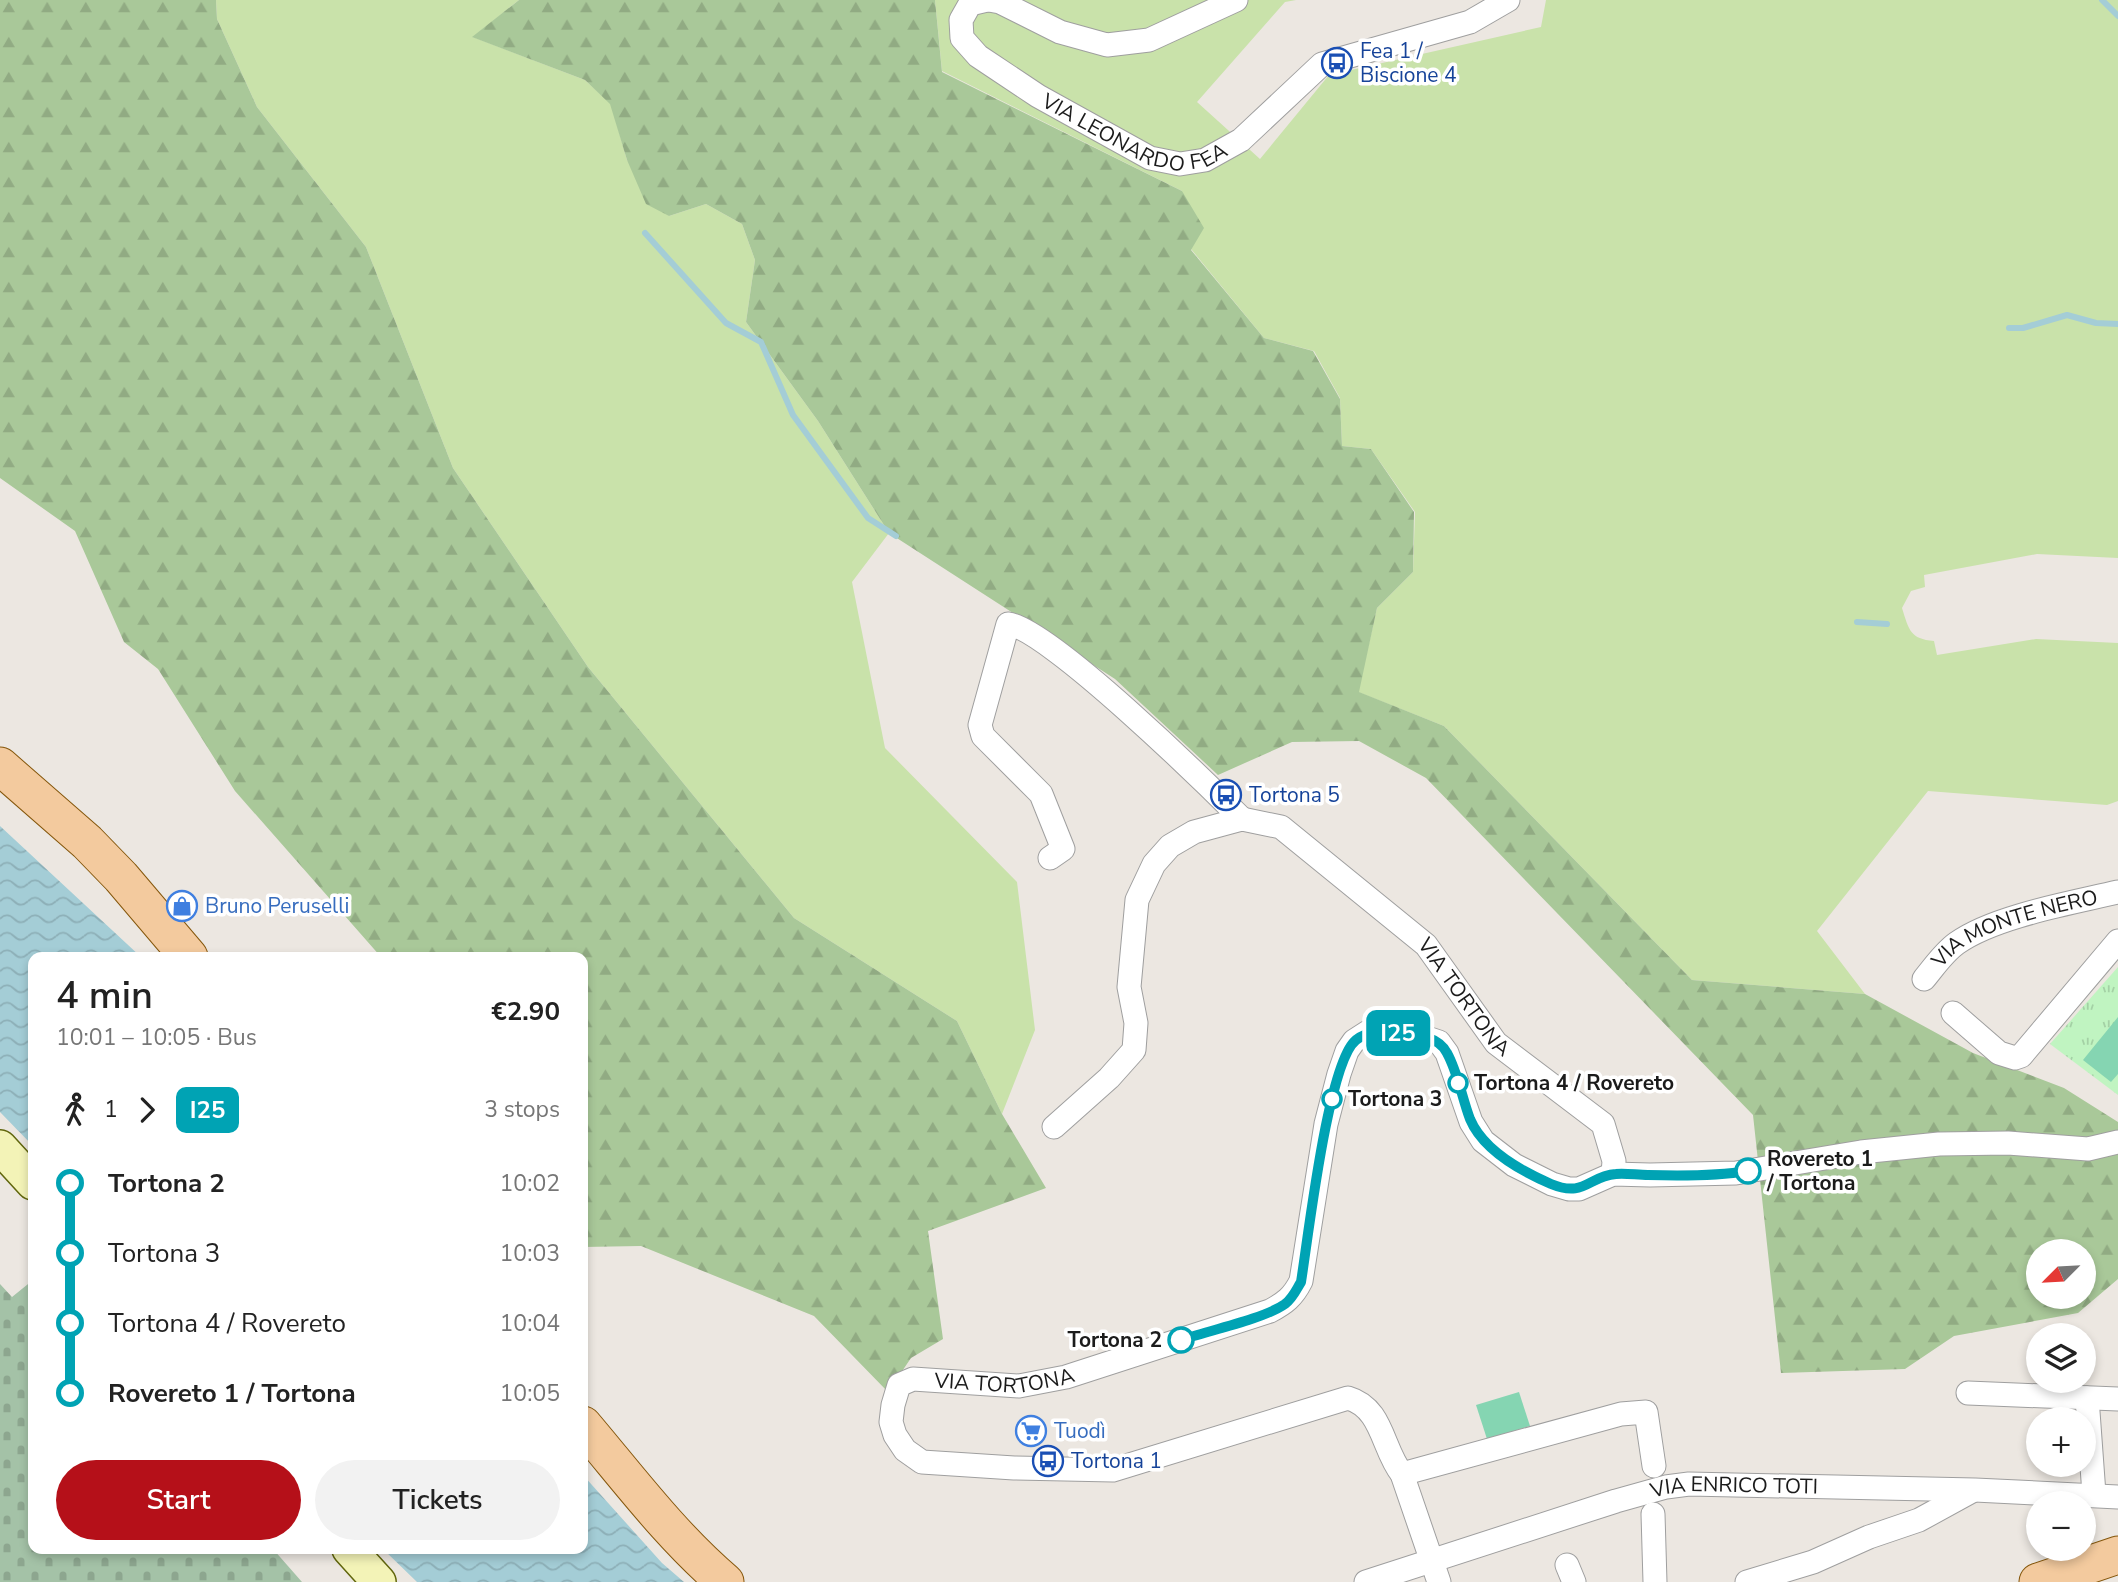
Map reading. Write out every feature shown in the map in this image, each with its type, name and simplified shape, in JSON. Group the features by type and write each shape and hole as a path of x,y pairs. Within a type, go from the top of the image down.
{"main road":[{"path":"0,766 87,842 121,877 185,952"},
{"path":"0,1147 28,1178"},
{"path":"588,1431 702,1563 724,1582"},
{"path":"354,1554 379,1582"},
{"path":"2038,1582 2118,1555"}],"street":[{"path":"988,0 1000,2 1060,32 1107,45 1149,40 1236,0"},
{"name":"VIA LEONARDO FEA","path":"988,0 970,4 961,20 962,38 978,56 1038,96 1150,158 1180,164 1205,160 1241,140 1322,64 1470,22 1507,0"},
{"path":"1050,858 1063,849 1041,794 983,736 980,725 1008,624 1023,629 1060,654 1126,710 1242,819"},
{"name":"VIA TORTONA","path":"1054,1127 1109,1078 1134,1051 1136,1023 1129,987 1137,900 1154,864 1170,846 1194,832 1242,819 1281,827 1426,945 1496,1043 1603,1124 1614,1161 1614,1174 1579,1189 1552,1184 1514,1165 1483,1141 1471,1122 1447,1053 1439,1042 1415,1034 1368,1032 1354,1041 1347,1051 1339,1074 1326,1124 1301,1282 1285,1304 1066,1377 1019,1386 913,1379 900,1385 893,1405 891,1422 895,1436 905,1450 922,1462 1014,1468 1113,1470 1348,1398 1360,1402 1377,1420 1392,1461 1402,1474 1436,1572"},
{"name":"VIA MONTE NERO","path":"1924,979 1951,947 1981,930 2118,892"},
{"path":"1953,1013 1999,1053 2015,1059 2021,1056 2118,941"},
{"path":"1614,1174 1736,1173 1861,1152 1939,1144 2008,1143 2088,1149 2118,1142"},
{"path":"1968,1393 2118,1399"},
{"path":"2087,1398 2094,1491"},
{"path":"1402,1474 1621,1414 1646,1412 1654,1466"},
{"name":"VIA ENRICO TOTI","path":"1366,1582 1436,1572 1536,1525 1666,1487 1689,1484 2026,1492"},
{"path":"1746,1582 1813,1562 1869,1537 1919,1520 1975,1490"},
{"name":"VIA ENRICO TOTI","path":"2096,1494 2118,1497"},
{"path":"1653,1514 1655,1582"}],"green space":[{"path":"0,0 216,0 217,19 257,107 366,247 453,468 588,667 794,918 957,1021 1002,1114 1046,1188 928,1231 943,1339 911,1358 888,1392 814,1316 641,1246 588,1247 588,952 377,952 235,791 158,669 124,642 75,531 0,478"},
{"path":"216,0 519,0 473,37 585,80 611,104 627,160 669,216 706,204 742,224 755,260 746,322 818,421 889,533 852,582 885,748 1017,882 1035,1030 1002,1114 957,1021 794,918 588,667 453,468 366,247 257,107 217,19"},
{"path":"519,0 935,0 942,72 1182,191 1204,228 1191,250 1264,338 1313,351 1340,399 1342,446 1371,449 1414,512 1413,572 1377,608 1359,692 1444,726 1692,980 1865,994 1973,1053 2064,1088 2118,1122 2118,1279 2096,1298 2096,1239 2026,1239 2026,1309 2083,1309 2078,1313 1954,1336 1905,1369 1781,1373 1753,1115 1426,778 1359,741 1292,742 1218,775 1115,679 889,533 818,421 746,322 755,260 742,224 706,204 669,216 646,204 627,160 610,104 585,80 472,37"},
{"path":"935,0 1296,0 1285,2 1197,102 1260,159 1329,75 1541,27 1546,0 2118,0 2118,558 2037,554 1924,575 1925,587 1911,591 1902,608 1912,632 1920,638 1934,641 1937,655 2036,639 2118,643 2118,801 2107,805 1928,791 1817,931 1865,994 1692,980 1444,726 1358,692 1377,608 1413,572 1415,512 1371,449 1342,446 1340,398 1314,351 1264,338 1191,249 1182,191 942,71"},
{"path":"2118,967 2118,1095 2050,1044"},
{"path":"2118,1017 2118,1074 2111,1082 2083,1060"},
{"path":"0,1284 12,1297 28,1284 28,1554 277,1554 302,1582 0,1582"},
{"path":"1519,1392 1530,1426 1487,1439 1476,1405"}],"water":[{"path":"0,826 136,952 28,952 28,1141 0,1112"},
{"path":"588,1481 662,1563 684,1582 417,1582 388,1554 588,1554"}],"waterway":[{"path":"2102,0 2118,16"},
{"path":"645,233 726,323 761,342 793,415 868,518 896,536"},
{"path":"2009,328 2023,328 2067,315 2096,323 2118,324"},
{"path":"1857,622 1887,624"}],"bus line":[{"name":"I25","path":"1181,1340 1270,1311 1285,1304 1293,1296 1301,1282 1326,1124 1339,1074 1347,1051 1354,1041 1368,1032 1415,1034 1439,1042 1447,1053 1471,1122 1483,1141 1514,1165 1552,1184 1579,1189 1614,1174 1748,1171"}],"place":[{"name":"Fea 1 / Biscione 4","path":"1337,63"},
{"name":"Tortona 5","path":"1226,795"},
{"name":"Bruno Peruselli","path":"182,906"},
{"name":"Tortona 4 / Rovereto","path":"1458,1083"},
{"name":"Tortona 3","path":"1332,1099"},
{"name":"Rovereto 1 / Tortona","path":"1748,1171"},
{"name":"Tortona 2","path":"1181,1340"},
{"name":"Tuodì","path":"1031,1431"},
{"name":"Tortona 1","path":"1048,1461"}]}
